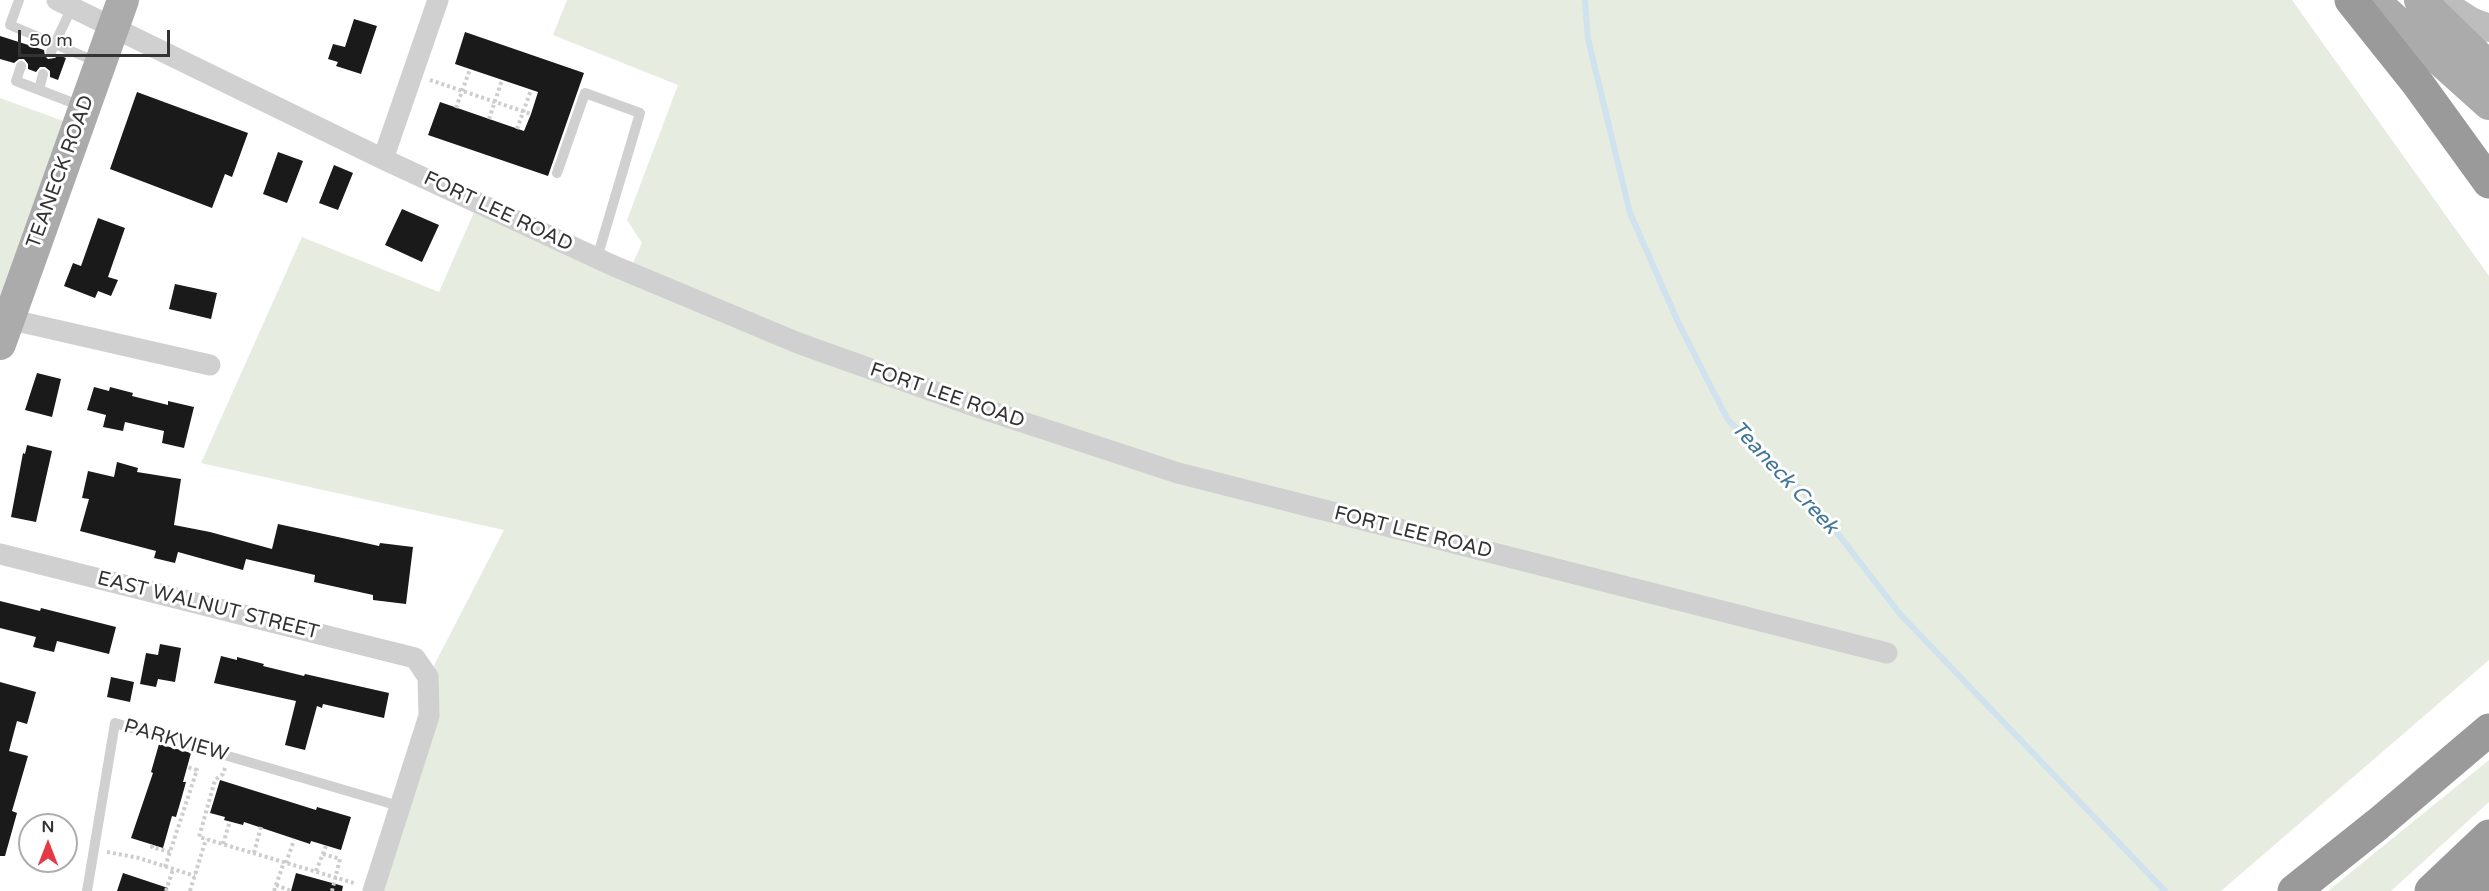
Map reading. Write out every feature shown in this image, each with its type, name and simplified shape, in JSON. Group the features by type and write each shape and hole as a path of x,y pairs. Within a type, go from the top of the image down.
{"highway":[{"path":"2351,0 2418,84 2489,182"},
{"path":"2294,891 2378,825 2485,732"},
{"path":"2431,891 2489,836"},
{"path":"2471,891 2489,873"}],"main road":[{"path":"2373,0 2489,104"},
{"path":"2420,0 2489,67"},
{"path":"2438,0 2471,21 2489,28"},
{"name":"TEANECK ROAD","path":"4,331 118,13"}],"street":[{"path":"383,159 438,0"},
{"name":"FORT LEE ROAD","path":"64,3 118,13 383,159 605,262 798,343 980,408 1137,461 1887,653"},
{"path":"4,331 210,365"},
{"name":"EAST WALNUT STREET","path":"0,554 415,658 428,677 429,716 399,806"},
{"path":"373,891 399,806"}],"lane":[{"path":"19,0 10,25 31,40 100,64"},
{"path":"52,48 64,3"},
{"path":"21,66 16,81 84,108"},
{"path":"39,90 43,75"},
{"path":"557,173 585,93 640,113 605,262"},
{"name":"PARKVIEW","path":"87,891 115,723 399,806"}],"path":[{"path":"456,108 470,69"},
{"path":"412,74 531,114"},
{"path":"489,119 502,80"},
{"path":"517,129 531,90"},
{"path":"229,756 223,774 215,780 199,837 354,883 358,873"},
{"path":"165,867 197,770 187,766"},
{"path":"181,800 187,802"},
{"path":"223,844 230,821"},
{"path":"254,853 261,827"},
{"path":"168,831 176,833"},
{"path":"190,891 206,839"},
{"path":"274,891 294,840"},
{"path":"153,845 152,847 170,852"},
{"path":"316,871 326,846"},
{"path":"94,850 138,858 195,876"},
{"path":"323,854 340,859 332,891"},
{"path":"166,891 173,869"},
{"path":"276,885 291,891"}],"shaded area":[{"path":"567,0 2292,0 2489,276 2489,660 2221,891 373,891 429,716 428,677 504,530 201,463 302,237 439,292 478,203 629,272 642,243 627,220 678,85 553,35"},
{"path":"0,98 77,126 0,344"},
{"path":"2489,760 2489,802 2391,891 2328,891"}],"building":[{"path":"354,19 377,26 361,74 336,66 338,62 328,59 333,44 345,47"},
{"path":"465,32 584,73 548,176 428,135 440,102 524,131 531,114 538,92 455,64"},
{"path":"0,36 44,50 48,59 58,55 66,58 58,80 50,77 50,71 45,67 40,67 36,72 28,69 28,64 24,59 19,59 14,63 0,59"},
{"path":"137,92 248,133 232,177 225,174 212,208 110,169"},
{"path":"278,152 303,161 287,203 263,194"},
{"path":"334,165 353,173 338,210 319,203"},
{"path":"402,209 439,225 422,262 385,245"},
{"path":"98,218 125,228 108,277 118,280 111,296 98,291 95,298 64,286 73,263 81,266"},
{"path":"175,284 217,293 211,319 169,309"},
{"path":"37,373 61,379 52,417 25,410"},
{"path":"94,387 109,391 110,387 133,393 132,396 168,405 168,401 194,407 184,448 162,443 164,431 125,422 123,431 103,427 106,415 87,410"},
{"path":"27,445 52,451 36,522 11,517 23,453 25,454"},
{"path":"117,462 138,468 137,472 181,479 174,525 272,549 278,524 379,546 380,543 413,547 406,604 373,600 373,595 314,582 315,575 246,559 243,570 178,552 175,563 154,558 156,551 80,531 89,499 82,498 88,471 114,477"},
{"path":"0,601 40,611 41,608 116,627 109,654 57,641 54,652 33,647 36,637 0,628"},
{"path":"160,644 181,648 175,682 158,679 156,687 140,684 146,653 158,655"},
{"path":"221,656 237,660 237,657 304,676 305,674 389,693 384,718 323,704 322,708 317,706 305,750 285,745 296,701 214,683"},
{"path":"111,677 134,682 130,702 107,697"},
{"path":"0,682 36,692 27,724 17,721 9,751 28,756 12,811 17,813 5,856 0,856"},
{"path":"159,744 191,753 176,817 172,816 163,848 131,838 153,773 151,772"},
{"path":"220,780 316,810 317,807 351,817 341,850 311,841 310,844 244,822 243,825 224,820 225,817 210,813"},
{"path":"123,873 168,888 168,891 117,891"},
{"path":"296,873 343,886 342,891 291,891"}],"waterway":[{"name":"Teaneck Creek","path":"1585,0 1588,39 1630,213 1678,322 1728,420 1811,499 1900,614 2165,891"}]}
